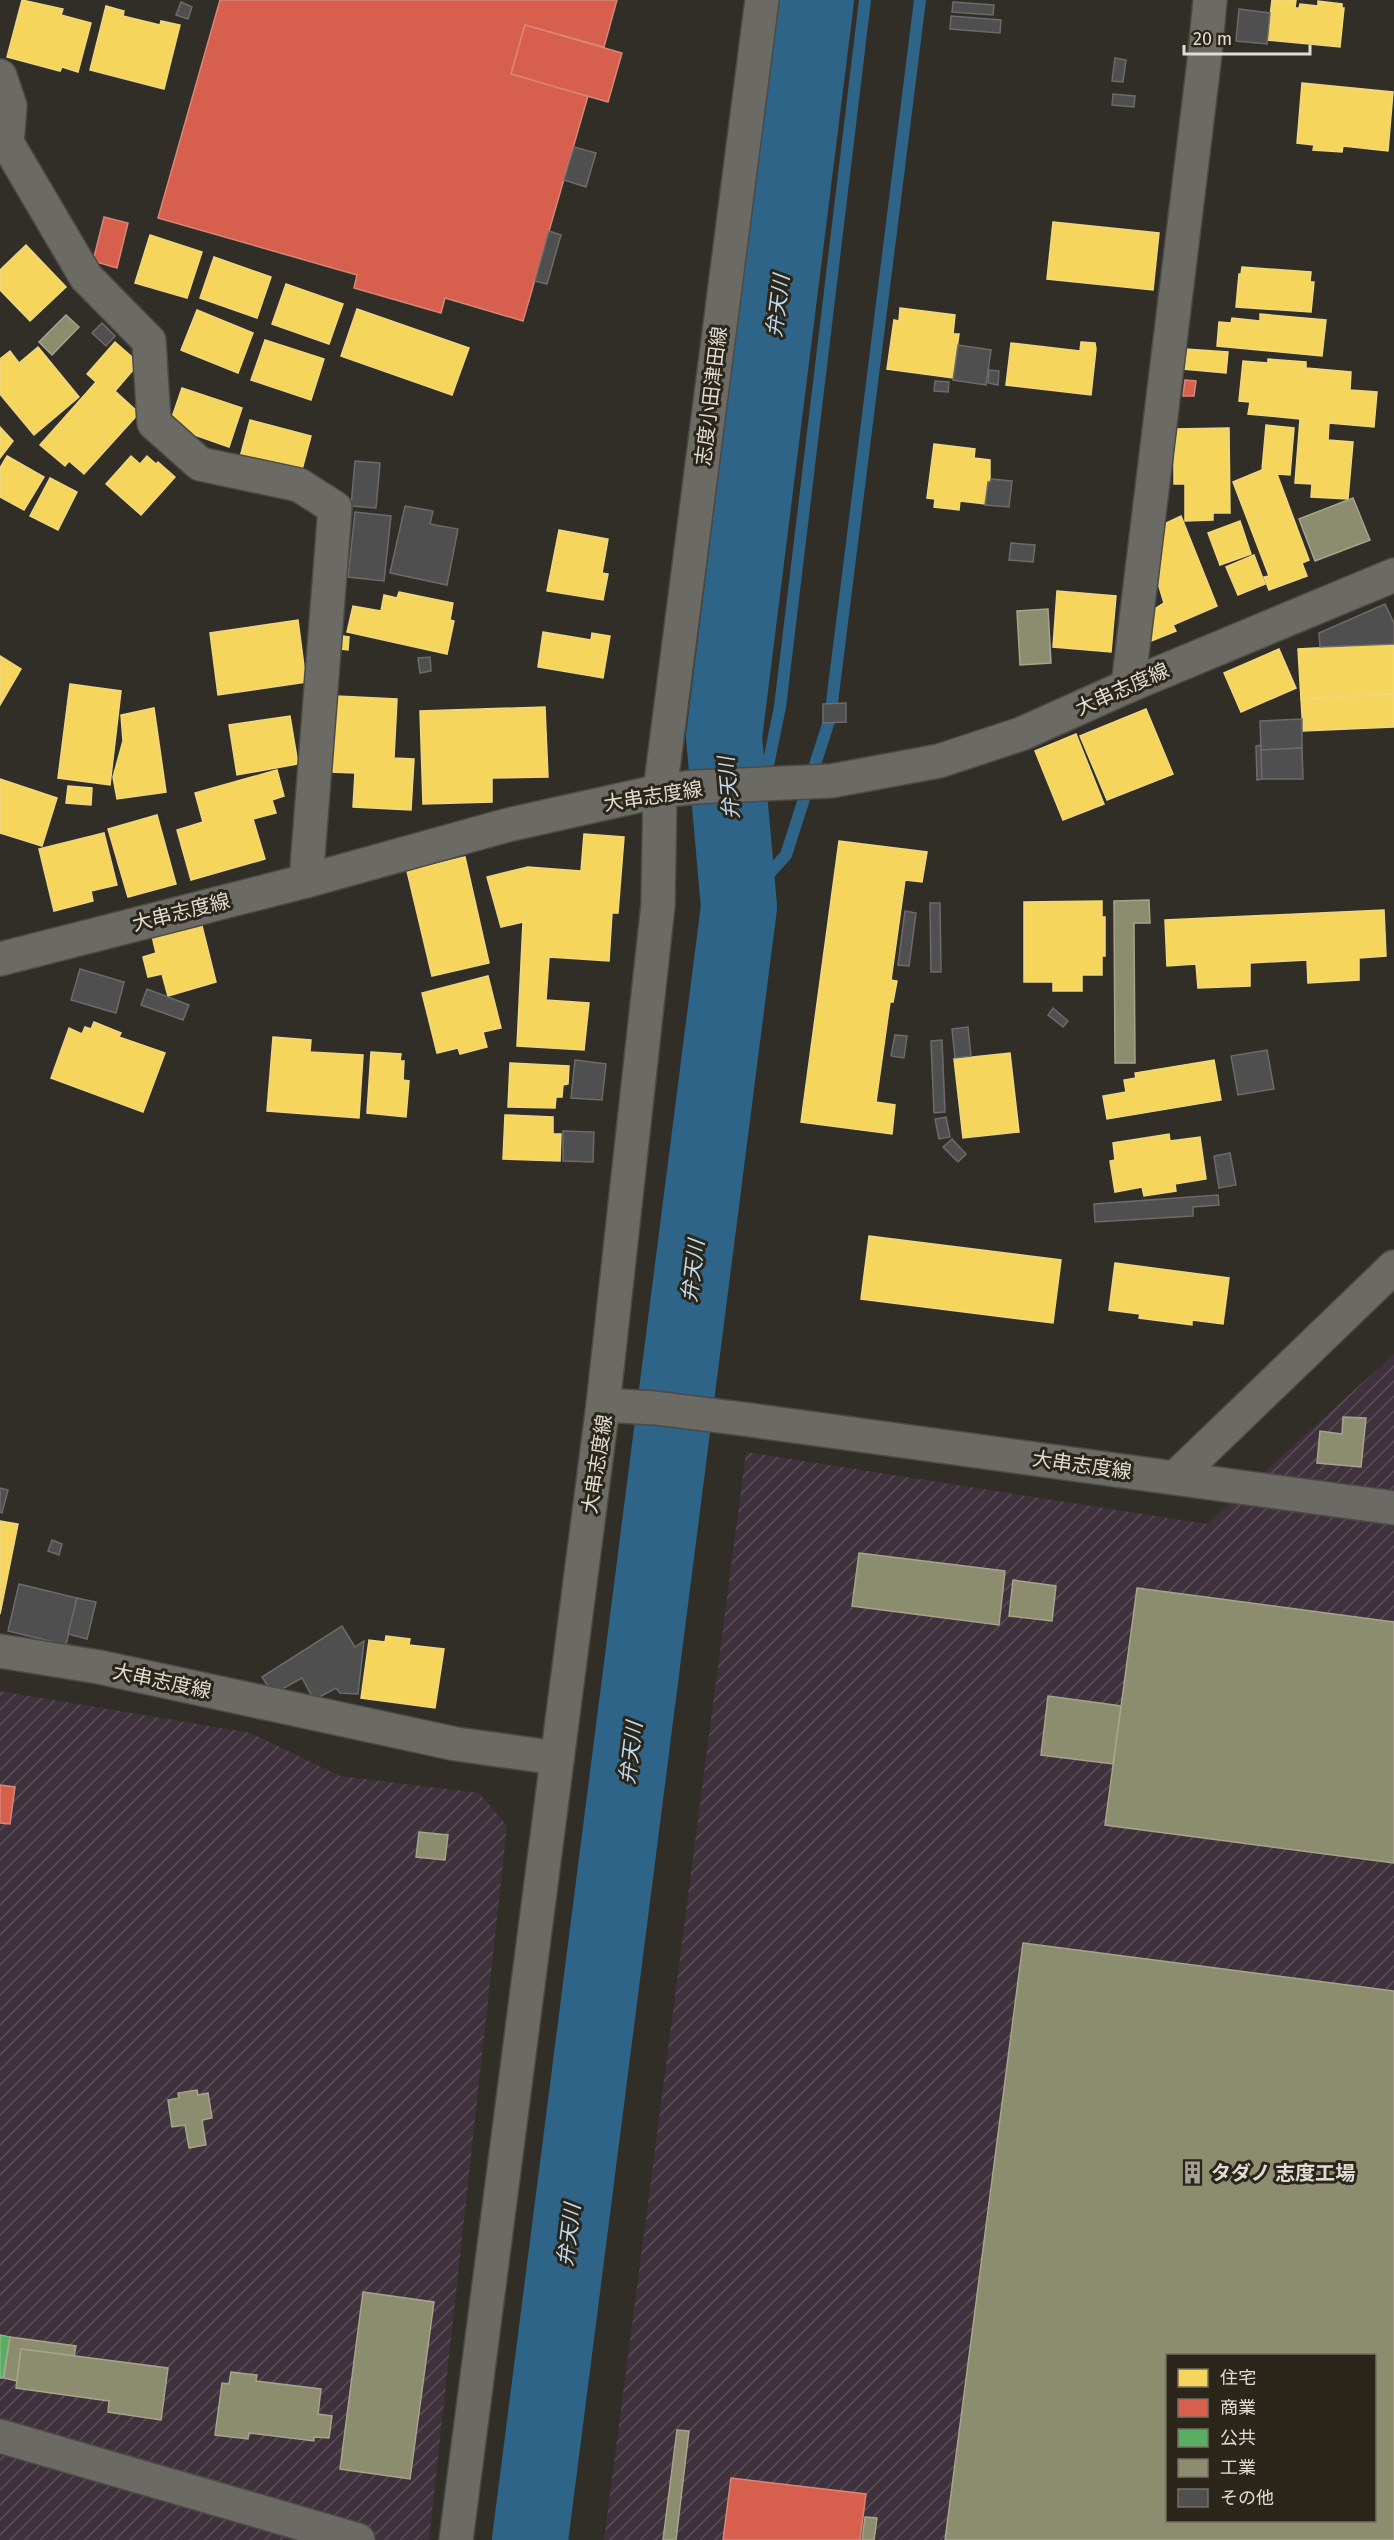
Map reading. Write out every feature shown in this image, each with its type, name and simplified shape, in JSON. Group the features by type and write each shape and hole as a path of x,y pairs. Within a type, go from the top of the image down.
{"main road":[{"name":"志度小田津田線","path":"603,1405 658,906 660,792 762,0"},
{"path":"1128,686 1204,66 1210,0"},
{"path":"0,76 10,106 7,143 86,277 149,341 154,423 200,464 299,484 335,508 306,881"},
{"name":"大串志度線","path":"0,958 306,881 508,825 660,792 695,787 831,781 939,761 1021,734 1128,686 1394,575"},
{"path":"1175,1478 1394,1267"},
{"name":"大串志度線","path":"0,1651 99,1667 456,1744 557,1758 603,1405 655,1408 743,1419 1394,1508"},
{"path":"456,2540 557,1758"},
{"path":"0,2436 358,2540"}],"shaded area":[{"path":"1394,1354 1394,2540 604,2540 746,1452 1207,1524"},
{"path":"0,1691 251,1733 340,1776 479,1793 507,1826 429,2540 0,2540"}],"building: 住宅":[{"path":"22,0 63,9 61,15 91,23 78,72 62,67 60,71 7,57"},
{"path":"1272,0 1296,0 1295,8 1299,8 1300,4 1318,6 1318,1 1342,4 1344,8 1340,47 1267,40"},
{"path":"106,6 124,11 123,16 160,25 161,21 180,25 164,89 90,70"},
{"path":"1302,83 1393,92 1388,151 1343,146 1342,152 1313,150 1314,145 1297,143"},
{"path":"1053,222 1159,233 1153,290 1047,279"},
{"path":"150,235 202,252 187,298 135,283"},
{"path":"26,245 66,287 30,321 0,290 0,270"},
{"path":"214,257 271,277 257,318 200,298"},
{"path":"1242,267 1311,272 1310,282 1314,282 1311,312 1236,307 1239,274 1241,274"},
{"path":"286,284 343,304 329,344 272,324"},
{"path":"900,308 955,315 953,334 959,334 953,378 887,369 894,320 899,321"},
{"path":"357,309 469,348 452,395 341,356"},
{"path":"197,310 253,333 238,373 181,350"},
{"path":"1260,314 1326,320 1322,356 1217,346 1219,322 1231,323 1232,318 1260,321"},
{"path":"265,340 324,359 311,400 251,380"},
{"path":"115,342 139,363 115,391 139,413 84,474 69,461 65,466 40,445 96,382 87,374"},
{"path":"1081,342 1095,343 1091,395 1006,385 1011,343 1080,351"},
{"path":"38,347 79,397 34,435 0,394 0,359 10,351 19,363"},
{"path":"1185,349 1228,352 1226,373 1183,369"},
{"path":"1268,359 1306,362 1306,368 1351,372 1350,390 1377,392 1374,427 1329,423 1328,440 1353,442 1348,499 1311,497 1312,484 1295,483 1300,419 1248,414 1250,402 1239,401 1243,361 1268,363"},
{"path":"182,388 242,408 229,447 169,426"},
{"path":"250,420 311,436 300,477 239,461"},
{"path":"1266,425 1294,428 1290,475 1277,474 1309,560 1302,563 1307,576 1269,590 1264,577 1269,576 1233,482 1262,470"},
{"path":"0,427 13,441 0,458"},
{"path":"1229,428 1230,513 1213,513 1213,520 1185,521 1185,484 1174,484 1174,429"},
{"path":"934,444 975,449 974,458 990,460 990,482 988,482 985,504 960,501 959,510 934,507 935,499 927,498"},
{"path":"7,456 44,477 24,510 0,497 0,468"},
{"path":"131,456 140,464 147,456 156,464 158,462 175,477 141,515 106,484"},
{"path":"50,478 77,492 58,530 30,516"},
{"path":"1181,516 1217,606 1173,625 1176,631 1151,641 1153,610 1164,603 1155,573 1162,525"},
{"path":"1240,521 1251,554 1220,565 1208,533"},
{"path":"559,530 608,539 602,573 608,574 603,600 547,591"},
{"path":"1254,555 1265,584 1238,595 1226,567"},
{"path":"1057,591 1116,596 1111,652 1053,647"},
{"path":"399,592 453,603 450,620 454,621 447,654 347,632 353,606 381,611 384,595 397,598"},
{"path":"298,620 306,682 218,695 210,633"},
{"path":"543,632 591,640 592,633 610,636 603,678 538,667"},
{"path":"342,636 349,637 348,650 341,649"},
{"path":"1394,644 1394,694 1301,699 1298,649"},
{"path":"1279,649 1296,688 1241,712 1224,673"},
{"path":"0,656 21,669 0,705"},
{"path":"70,684 121,691 110,785 58,778"},
{"path":"1394,694 1394,727 1303,731 1301,699"},
{"path":"336,696 397,699 394,758 414,759 411,810 353,807 355,773 331,772"},
{"path":"545,707 548,777 492,778 492,802 423,804 420,711"},
{"path":"154,708 166,792 117,799 113,777 123,741 121,715"},
{"path":"1146,709 1173,774 1107,800 1080,736"},
{"path":"290,716 298,764 237,775 229,725"},
{"path":"1076,734 1104,804 1063,820 1035,751"},
{"path":"277,770 284,796 272,800 276,813 253,819 265,859 191,880 177,830 203,822 195,793"},
{"path":"0,779 57,798 42,846 0,833"},
{"path":"68,786 92,788 91,805 66,803"},
{"path":"157,815 176,884 128,897 108,829"},
{"path":"104,833 117,885 91,891 93,901 54,911 39,849"},
{"path":"584,834 624,837 618,913 612,913 609,961 549,957 546,1000 589,1003 584,1050 517,1046 523,922 501,927 487,877 528,867 581,871"},
{"path":"839,841 927,852 922,882 905,880 891,980 897,981 893,1002 890,1002 876,1102 895,1105 892,1134 801,1122"},
{"path":"465,857 489,963 432,976 407,871"},
{"path":"1102,901 1102,917 1105,917 1105,956 1102,956 1102,975 1082,975 1082,991 1053,991 1053,982 1024,982 1024,902"},
{"path":"1384,910 1386,956 1359,958 1359,980 1308,983 1307,960 1250,963 1250,986 1198,988 1196,964 1167,966 1165,920"},
{"path":"201,922 216,982 168,996 162,974 148,977 143,957 156,953 152,936"},
{"path":"488,976 501,1028 483,1032 487,1047 460,1054 458,1048 437,1053 422,993"},
{"path":"94,1022 121,1033 119,1037 165,1053 143,1112 51,1078 69,1028 82,1034 85,1027 91,1029"},
{"path":"273,1037 311,1040 310,1052 363,1055 359,1118 267,1111"},
{"path":"371,1052 401,1054 400,1061 404,1061 403,1080 409,1081 406,1117 367,1113"},
{"path":"1010,1053 1019,1132 963,1138 954,1059"},
{"path":"1214,1060 1221,1100 1107,1119 1103,1096 1126,1092 1124,1080 1136,1078 1135,1073"},
{"path":"510,1063 569,1066 568,1084 563,1085 562,1097 556,1097 555,1108 508,1107"},
{"path":"505,1115 553,1117 553,1134 561,1134 560,1161 503,1159"},
{"path":"1169,1134 1170,1141 1200,1137 1206,1179 1175,1184 1176,1191 1144,1196 1142,1187 1115,1192 1110,1161 1115,1160 1113,1143"},
{"path":"869,1236 1061,1260 1053,1323 861,1299"},
{"path":"1115,1263 1229,1278 1223,1324 1192,1320 1192,1325 1139,1318 1140,1314 1109,1310"},
{"path":"0,1521 18,1524 0,1614"},
{"path":"386,1636 410,1639 409,1645 444,1649 435,1708 361,1698 369,1640 385,1642"}],"building: 商業":[{"path":"220,0 617,0 604,47 525,25 511,74 588,96 523,321 445,298 441,313 354,288 357,275 158,218"},
{"path":"525,25 622,53 608,102 511,74"},
{"path":"104,217 128,223 117,268 93,261"},
{"path":"1185,380 1196,381 1194,396 1183,396"},
{"path":"0,1785 15,1787 10,1824 0,1823"},
{"path":"731,2478 866,2494 860,2540 723,2540"}],"building: 公共":[{"path":"0,2335 10,2337 3,2378 0,2378"}],"building: 工業":[{"path":"66,315 79,327 52,355 39,342"},
{"path":"1353,498 1370,540 1315,561 1299,519"},
{"path":"1048,609 1051,663 1020,665 1017,611"},
{"path":"1149,900 1150,923 1134,923 1135,1063 1115,1063 1114,901"},
{"path":"1343,1417 1366,1418 1361,1467 1317,1463 1320,1431 1342,1434"},
{"path":"859,1553 1005,1571 999,1625 852,1606"},
{"path":"1013,1580 1056,1586 1052,1621 1009,1616"},
{"path":"1137,1588 1394,1622 1394,1863 1105,1825"},
{"path":"1048,1696 1121,1706 1113,1764 1041,1755"},
{"path":"419,1832 448,1835 445,1860 416,1857"},
{"name":"タダノ 志度工場","path":"1023,1943 1394,1991 1394,2540 945,2540"},
{"path":"197,2090 198,2095 208,2093 212,2118 202,2120 206,2145 189,2148 185,2125 172,2127 168,2100 179,2098 178,2093"},
{"path":"363,2292 434,2302 410,2479 340,2469"},
{"path":"10,2337 76,2346 74,2356 21,2349 17,2381 4,2378"},
{"path":"21,2349 168,2368 161,2420 108,2412 109,2401 16,2388"},
{"path":"231,2372 257,2375 256,2381 321,2389 318,2414 332,2416 329,2438 314,2437 314,2441 249,2433 248,2439 215,2435 222,2383 229,2384"},
{"path":"677,2430 689,2431 676,2540 663,2540"},
{"path":"865,2517 877,2518 874,2540 862,2540"}],"building: その他":[{"path":"181,2 192,7 188,19 176,15"},
{"path":"953,2 994,5 993,15 952,12"},
{"path":"1239,9 1270,13 1267,44 1236,41"},
{"path":"951,16 1001,20 1000,33 950,29"},
{"path":"1115,58 1126,60 1123,82 1112,81"},
{"path":"1113,94 1135,96 1134,107 1112,105"},
{"path":"574,147 596,153 586,187 564,180"},
{"path":"549,231 561,235 547,284 535,281"},
{"path":"102,323 115,336 106,346 92,333"},
{"path":"958,345 991,350 986,385 953,380"},
{"path":"989,370 999,371 998,385 988,383"},
{"path":"935,381 949,382 948,392 934,391"},
{"path":"355,461 380,463 376,508 351,506"},
{"path":"991,479 1012,481 1009,507 985,505 988,482"},
{"path":"405,506 433,511 430,524 458,529 447,585 390,573"},
{"path":"355,512 391,516 384,581 348,577"},
{"path":"1011,543 1035,545 1033,562 1009,560"},
{"path":"1385,604 1394,623 1394,644 1320,647 1319,633"},
{"path":"430,657 431,671 420,673 418,658"},
{"path":"846,703 846,722 823,723 823,704"},
{"path":"1302,719 1302,748 1261,750 1260,721"},
{"path":"1261,745 1262,779 1257,780 1256,746"},
{"path":"1302,748 1303,779 1262,779 1261,750"},
{"path":"930,903 940,903 941,972 931,972"},
{"path":"905,911 916,913 909,966 898,965"},
{"path":"80,969 124,982 116,1013 71,1000"},
{"path":"147,989 189,1005 183,1020 141,1005"},
{"path":"1053,1008 1068,1021 1063,1027 1048,1015"},
{"path":"968,1027 971,1056 955,1058 952,1029"},
{"path":"895,1035 907,1036 904,1058 891,1056"},
{"path":"942,1040 945,1112 934,1113 931,1041"},
{"path":"1267,1050 1274,1089 1238,1095 1231,1056"},
{"path":"575,1060 606,1064 602,1100 571,1098"},
{"path":"946,1117 950,1137 939,1139 935,1119"},
{"path":"563,1131 594,1132 593,1162 563,1161"},
{"path":"952,1139 966,1154 958,1162 943,1147"},
{"path":"1230,1153 1236,1185 1219,1188 1214,1156"},
{"path":"1218,1195 1219,1205 1193,1207 1193,1216 1095,1222 1094,1204"},
{"path":"0,1488 8,1490 2,1513 0,1512"},
{"path":"52,1540 62,1544 59,1555 48,1551"},
{"path":"19,1584 77,1598 66,1645 8,1631"},
{"path":"77,1598 96,1602 87,1639 68,1634"},
{"path":"342,1626 355,1647 364,1641 358,1694 340,1693 336,1688 314,1700 302,1678 273,1694 262,1677"}],"waterway":[{"name":"弁天川","path":"530,2540 739,907 724,737 816,0"},
{"path":"739,906 780,707 865,0"},
{"path":"739,907 786,855 830,718 920,0"}],"place":[{"name":"タダノ 志度工場","path":"1193,2173"}]}
